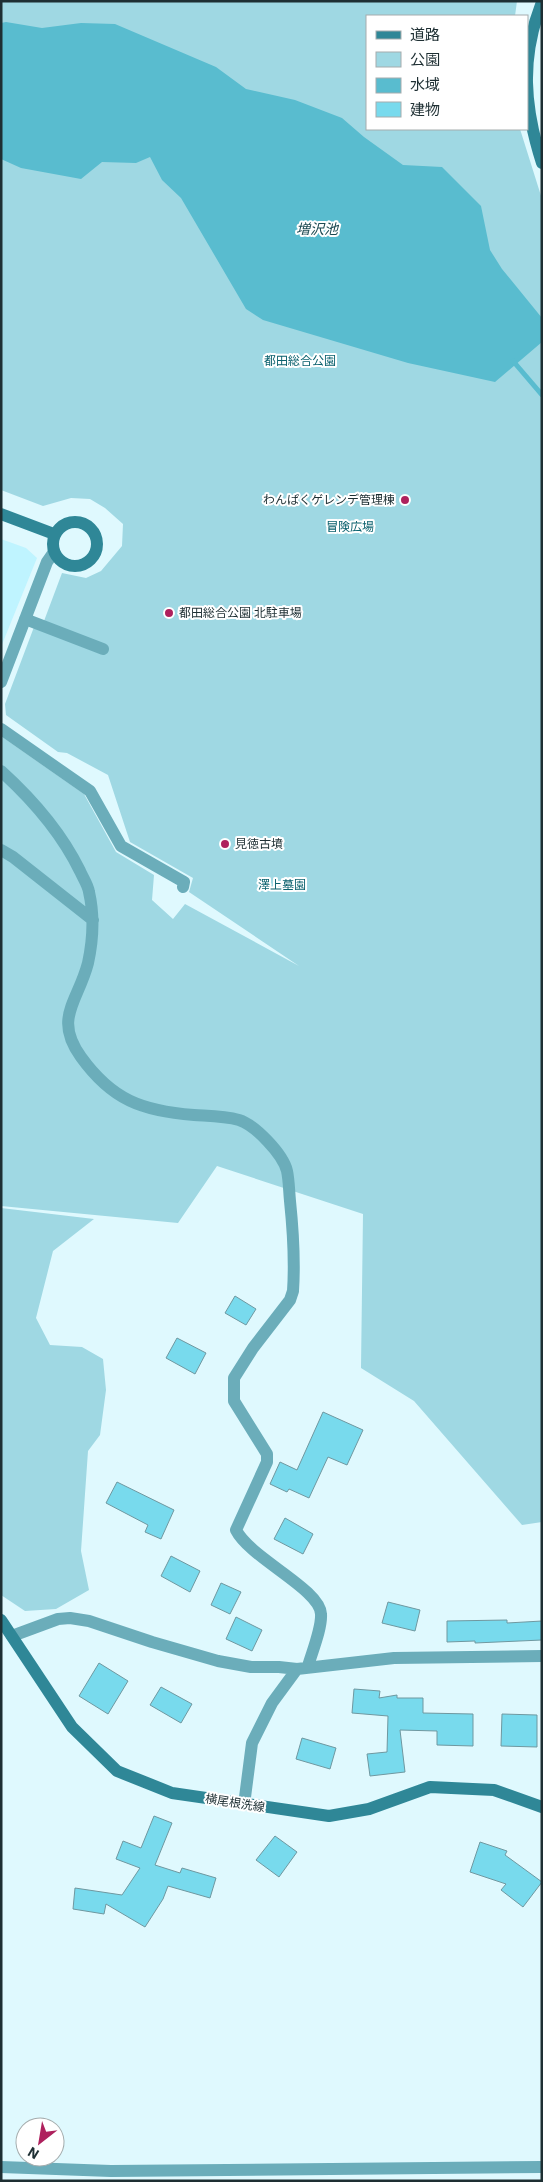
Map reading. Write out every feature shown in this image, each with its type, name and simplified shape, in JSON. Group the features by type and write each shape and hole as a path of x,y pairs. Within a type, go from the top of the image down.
{"main road":[{"path":"528,65 534,24 542,2"},
{"path":"528,94 529,116 542,163"},
{"path":"1,514 54,534"},
{"path":"68,523 82,523 94,532 97,546 91,560 78,566 64,563 54,552 54,534 61,526 68,523"},
{"name":"横尾根洗線","path":"1,1620 72,1727 117,1771 172,1793 328,1816 369,1809 430,1787 494,1790 542,1807"}],"street":[{"path":"1,682 47,562 54,552"},
{"path":"25,619 103,649"},
{"path":"1,730 90,791 122,846 184,882 183,887"},
{"path":"1,771 24,792 42,813 74,858 89,890 93,920 88,962 67,1021 70,1039 86,1063 114,1093 139,1106 168,1113 232,1119 254,1128 274,1150 287,1169 292,1219 293,1291 290,1300 253,1348 234,1378 234,1401 267,1454 267,1462 236,1530 241,1539 250,1548 309,1594 319,1605 321,1619 303,1668 272,1702 252,1743 244,1805"},
{"path":"1,850 13,857 93,920"},
{"path":"12,1636 58,1619 70,1618 89,1621 158,1644 218,1661 251,1667 279,1666 303,1668 394,1658 542,1656"},
{"path":"1,2167 111,2171 542,2167"}],"shaded area":[{"path":"1,539 26,548 37,558 1,647"}],"green space":[{"path":"1,1 517,1 515,15 366,15 366,130 520,130 542,199 542,1522 522,1525 414,1401 361,1368 363,1214 217,1166 178,1223 1,1206 1,736 84,794 116,852 154,875 152,900 173,919 185,904 299,966 189,892 193,878 130,842 108,775 67,753 58,752 6,715 5,704 34,627 41,629 62,573 86,578 101,571 122,546 123,524 105,508 90,499 71,498 43,506 1,490"},
{"path":"1,1208 94,1219 53,1251 36,1318 50,1345 82,1347 103,1359 106,1390 100,1435 88,1451 81,1551 89,1590 56,1609 25,1611 1,1595"}],"water":[{"name":"増沢池","path":"6,22 42,28 81,23 115,24 216,67 246,89 295,100 342,118 364,137 403,165 442,167 481,206 490,250 502,269 542,318 542,342 495,382 408,363 263,320 246,309 181,198 162,180 150,157 136,163 102,162 81,179 21,168 1,159 1,23"}],"building":[{"path":"235,1296 256,1309 246,1325 225,1313"},
{"path":"177,1338 206,1353 195,1374 166,1358"},
{"path":"323,1412 363,1430 347,1465 328,1457 309,1498 289,1489 287,1492 270,1484 280,1462 297,1470"},
{"path":"117,1482 174,1510 161,1539 145,1532 148,1525 106,1503"},
{"path":"285,1518 313,1534 303,1554 274,1539"},
{"path":"171,1556 200,1571 190,1592 161,1576"},
{"path":"221,1583 241,1592 230,1614 211,1605"},
{"path":"388,1602 420,1610 415,1631 382,1623"},
{"path":"236,1617 262,1630 252,1651 226,1639"},
{"path":"507,1620 507,1623 542,1621 542,1640 475,1643 475,1641 447,1642 447,1621"},
{"path":"99,1663 128,1681 108,1714 79,1696"},
{"path":"161,1687 192,1704 181,1723 150,1705"},
{"path":"354,1689 380,1691 379,1698 397,1695 397,1698 423,1698 423,1713 473,1714 473,1746 437,1745 437,1731 400,1730 405,1772 370,1776 367,1754 387,1752 388,1716 352,1713"},
{"path":"502,1714 537,1715 537,1747 501,1746"},
{"path":"302,1738 336,1748 330,1769 296,1759"},
{"path":"154,1816 172,1823 155,1865 180,1873 182,1868 216,1878 210,1898 168,1886 163,1899 145,1927 106,1904 104,1914 73,1909 75,1888 122,1895 140,1868 116,1859 123,1841 141,1848"},
{"path":"275,1836 297,1852 279,1877 256,1860"},
{"path":"480,1842 507,1851 505,1855 542,1882 523,1907 501,1890 506,1884 470,1872"}],"waterway":[{"path":"513,361 542,395"}],"place":[{"name":"わんぱくゲレンデ管理棟","path":"405,500"},
{"name":"都田総合公園 北駐車場","path":"169,613"},
{"name":"見徳古墳","path":"225,844"}],"park label":[{"name":"都田総合公園","path":"300,361"},
{"name":"冒険広場","path":"350,527"},
{"name":"澤上墓園","path":"282,885"}]}
